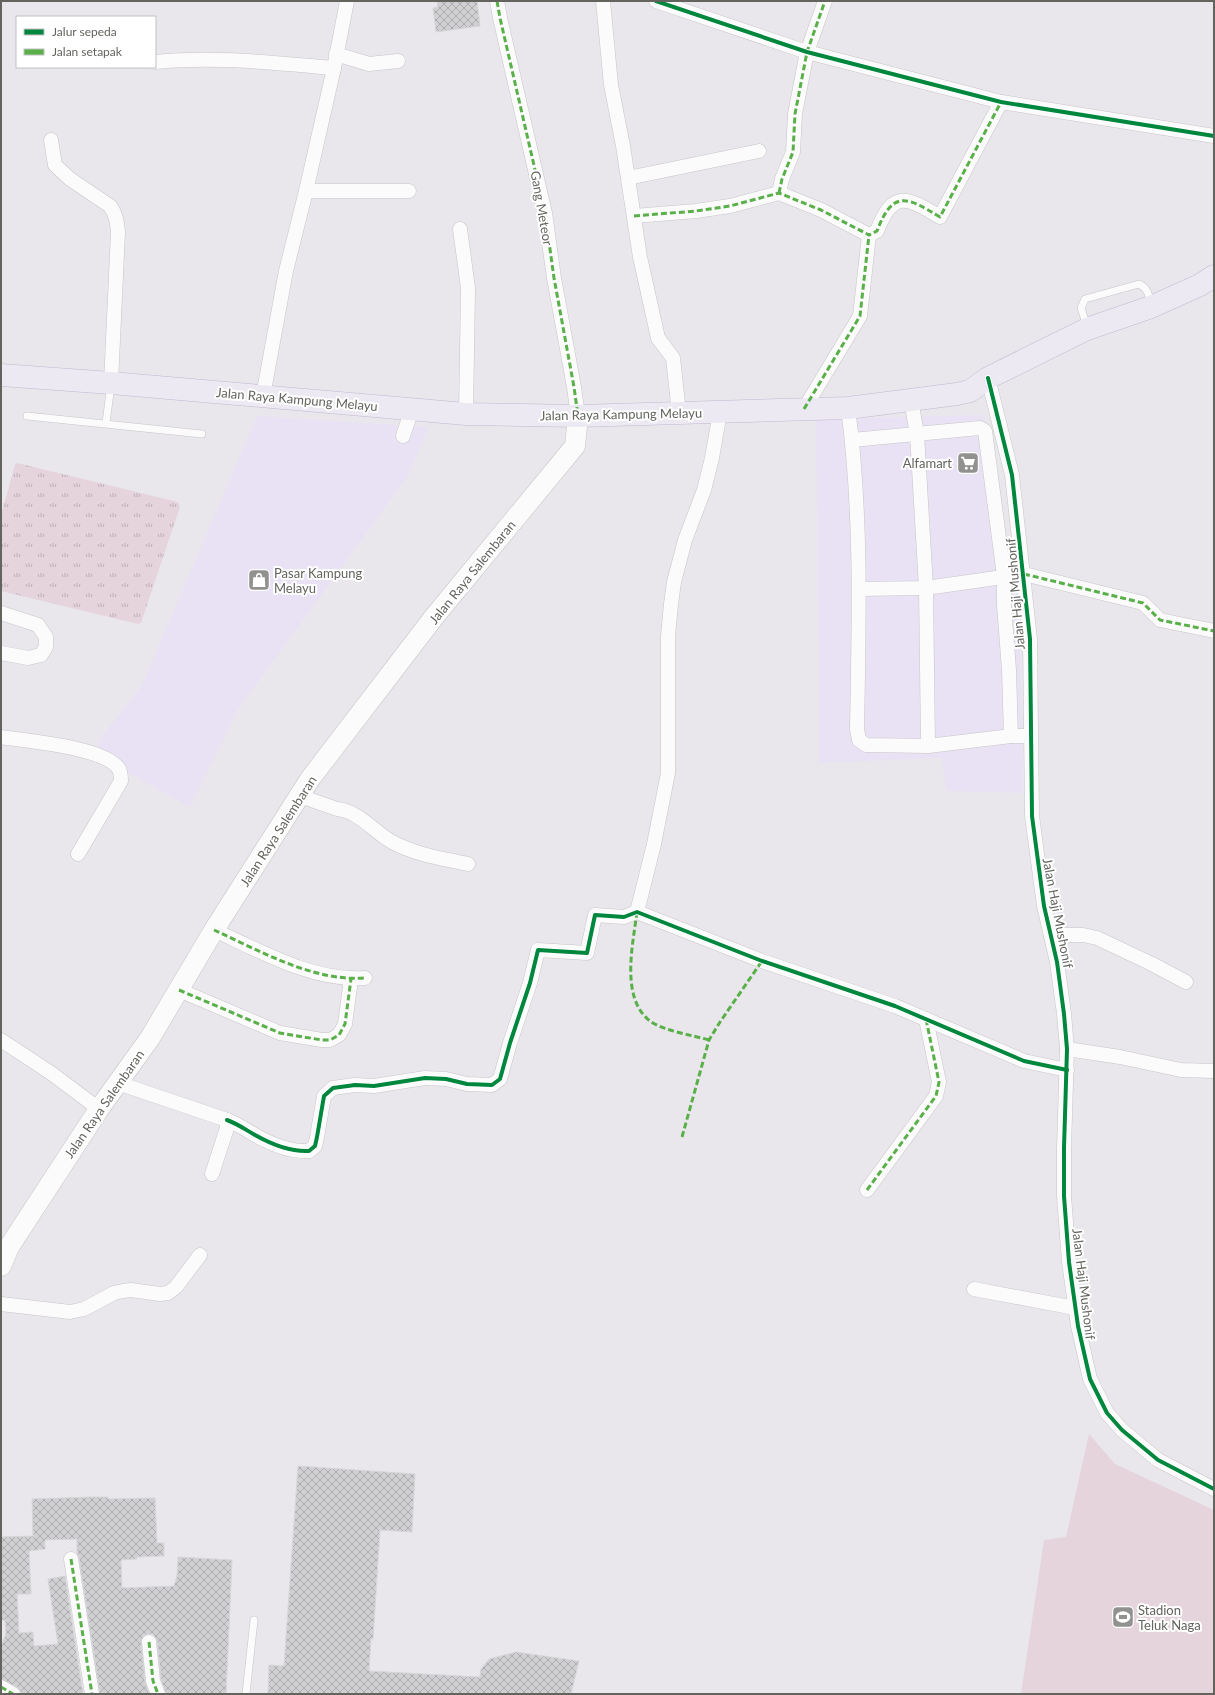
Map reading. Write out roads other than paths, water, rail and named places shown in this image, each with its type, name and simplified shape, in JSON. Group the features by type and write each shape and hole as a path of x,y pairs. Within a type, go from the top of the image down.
{"main road":[{"name":"Jalan Raya Kampung Melayu","path":"1,375 111,383 466,414 578,416 848,408 970,391 988,378 1087,328 1151,307 1200,285 1214,276"},
{"name":"Jalan Raya Salembaran","path":"1,1266 10,1247 99,1109 150,1038 214,930 310,779 434,618 575,446 578,416"}],"street":[{"path":"263,396 286,271 306,191 347,1"},
{"name":"Gang Meteor","path":"497,1 545,213 554,278 573,379 578,416"},
{"path":"603,1 611,86 624,146 640,257 658,338 673,358 679,413"},
{"path":"656,1 807,52 1001,102 1214,136"},
{"path":"779,193 782,179 793,152 795,114 807,52 825,1"},
{"path":"156,62 173,60 238,60 335,61 369,64 398,61"},
{"path":"869,235 877,231 881,221 892,204 896,201 913,202 940,217 1001,102"},
{"path":"51,140 55,165 70,179 110,206 114,211 117,220 118,232 111,383"},
{"path":"628,178 759,151"},
{"path":"306,191 409,191"},
{"path":"634,216 696,211 730,206 779,193 821,210 869,235"},
{"path":"460,229 468,288 466,414"},
{"path":"804,409 860,316 869,235"},
{"name":"Jalan Haji Mushonif","path":"988,378 1012,474 1024,574 1030,639 1032,816 1044,906 1061,985 1067,1049 1064,1196 1069,1262 1075,1308 1090,1379 1107,1413 1122,1430 1158,1460 1214,1489"},
{"path":"911,400 916,434 926,588 928,746"},
{"path":"848,408 852,440 860,589 857,730 859,740 866,745 928,746 1011,736 1030,736"},
{"path":"403,436 412,409"},
{"path":"637,912 654,844 668,773 668,636 674,582 685,540 704,490 712,458 720,412"},
{"path":"852,440 980,428 985,431 1004,576 1004,605 1009,670 1011,736"},
{"path":"860,589 926,588 1024,574 1143,603 1160,620 1214,632"},
{"path":"1,613 38,625 46,636 46,646 41,655 28,658 1,653"},
{"path":"1,737 77,748 110,761 118,768 121,781 78,854"},
{"path":"300,796 350,812 390,841 418,854 468,864"},
{"path":"118,1083 228,1120 273,1143 292,1149 309,1151 315,1146 324,1096 333,1088 355,1085 374,1086 425,1078 467,1084 492,1085 500,1079 538,950 587,953 594,915 624,917 637,912 762,961 895,1006 1024,1061 1067,1070"},
{"path":"179,990 280,1033 330,1040 339,1035 346,1024 358,979 310,972 214,930"},
{"path":"1051,935 1083,935 1096,938 1152,964 1186,982"},
{"path":"867,1190 936,1096 938,1082 926,1019"},
{"path":"1,1040 51,1073 99,1109"},
{"path":"1067,1049 1120,1057 1181,1070 1214,1071"},
{"path":"212,1174 227,1128 228,1120"},
{"path":"1,1304 70,1312 84,1309 114,1293 123,1291 131,1290 160,1294 168,1293 176,1287 200,1255"},
{"path":"974,1289 1075,1308"},
{"path":"71,1559 92,1694"},
{"path":"149,1642 153,1681 158,1694"},
{"path":"1,1687 13,1694"}],"lane":[{"path":"1087,328 1081,308 1085,299 1139,284 1148,291 1151,307"},
{"path":"106,423 111,383"},
{"path":"27,416 202,434"},
{"path":"246,1694 254,1620"}],"place":[{"name":"Alfamart","path":"968,463"},
{"name":"Pasar Kampung Melayu","path":"259,580"},
{"name":"Stadion Teluk Naga","path":"1123,1617"}]}
